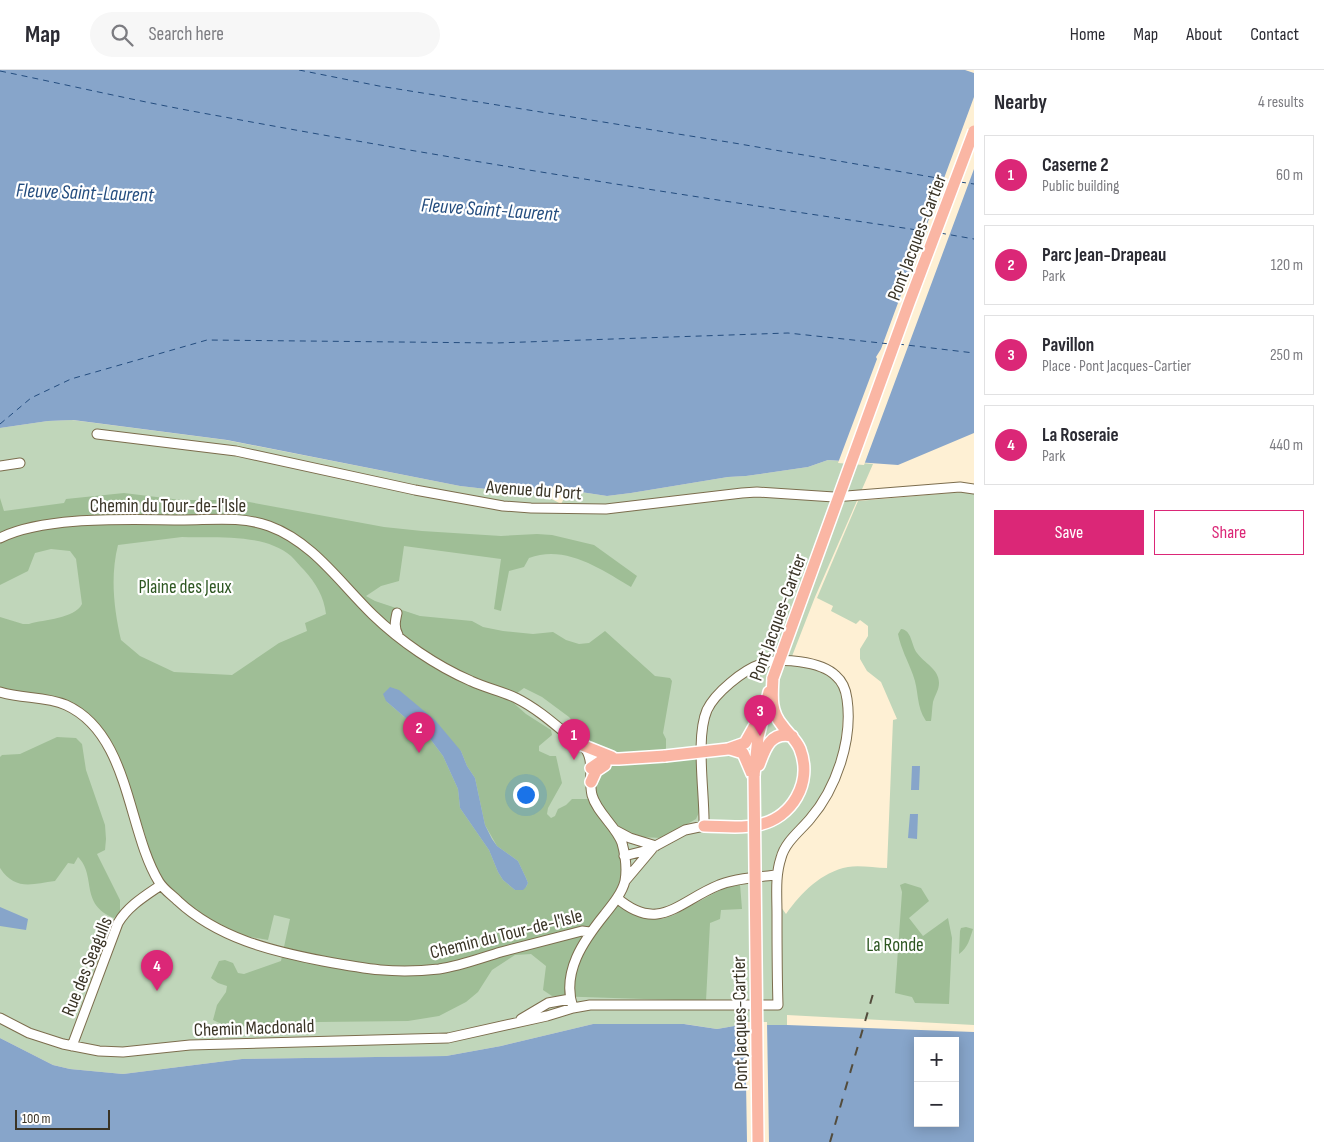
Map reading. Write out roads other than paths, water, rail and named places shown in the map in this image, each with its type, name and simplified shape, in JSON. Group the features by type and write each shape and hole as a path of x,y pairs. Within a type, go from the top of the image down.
{"main road":[{"name":"Pont Jacques-Cartier","path":"758,1142 754,776 763,713 773,678 909,303 974,131"},
{"path":"704,826 756,826 774,820 795,801 803,780 803,757 800,748 782,725 774,711 772,700 773,678"},
{"path":"591,768 604,759 665,756 728,749 744,744 763,713"},
{"path":"754,776 771,740 780,735 792,736"},
{"path":"582,745 619,759"},
{"path":"728,749 742,754 754,776"},
{"path":"591,782 596,771 619,759"}],"street":[{"name":"Avenue du Port","path":"97,434 236,451 415,490 503,506 531,508 606,510 757,492 834,497 960,488 974,489"},
{"path":"0,466 20,463"},
{"name":"Chemin du Tour-de-l'Isle","path":"0,538 32,527 83,521 224,520 258,523 285,533 299,541 327,566 381,622 424,655 470,681 514,697 536,709 573,740 582,745 589,757 593,798 621,842 624,856 625,882 617,898 590,932 582,931 442,968 410,972 380,971 282,953 240,939 196,916 161,886 145,851 110,750 97,730 81,715 68,706 53,700 0,692"},
{"path":"381,622 396,613 395,629 399,636"},
{"path":"617,898 638,912 661,914 727,883 777,875 783,851 818,809 833,783 842,757 847,729 847,699 841,682 832,672 801,662 771,661 754,666 717,696 708,709 702,730 704,826 685,830 656,846 624,856"},
{"path":"591,768 586,784 589,794 593,798"},
{"path":"614,830 630,838 656,846"},
{"path":"625,882 656,846"},
{"name":"Chemin Macdonald","path":"514,1023 544,1006 571,1004 735,1006 778,1004 777,875"},
{"name":"Rue des Seagulls","path":"72,1046 118,923 133,905 161,886"},
{"path":"571,1004 569,990 578,952 590,932"},
{"path":"563,937 572,942 578,952"},
{"name":"Chemin Macdonald","path":"0,1018 29,1033 72,1046 99,1051 131,1052 190,1045 441,1038 473,1033 547,1016 571,1004"},
{"path":"544,1006 547,1016"}],"water":[{"name":"Fleuve Saint-Laurent","path":"0,70 965,70 974,73 974,433 898,465 828,460 808,467 728,477 607,496 574,491 567,493 554,485 550,492 529,494 460,486 227,440 73,420 48,421 0,428"},
{"path":"390,687 399,690 435,720 461,751 467,766 475,778 485,825 497,846 518,861 528,883 523,890 515,890 503,880 489,850 460,808 458,789 443,756 431,740 386,701 383,694"},
{"path":"912,766 920,766 919,790 911,790"},
{"path":"910,814 918,814 917,839 908,838"},
{"path":"0,907 28,919 26,930 0,926"},
{"path":"593,1024 684,1024 717,1029 740,1025 787,1025 974,1032 974,1142 0,1142 0,1038 53,1065 70,1069 123,1074 242,1059 446,1056 501,1046"}],"railway":[{"path":"830,1142 873,994"}],"place":[{"name":"Pavillon","path":"760,736"},
{"name":"Parc Jean-Drapeau","path":"419,753"},
{"name":"Caserne 2","path":"574,760"},
{"name":"La Roseraie","path":"157,991"}],"park label":[{"name":"Plaine des Jeux","path":"185,586"},
{"name":"La Ronde","path":"895,944"}]}
